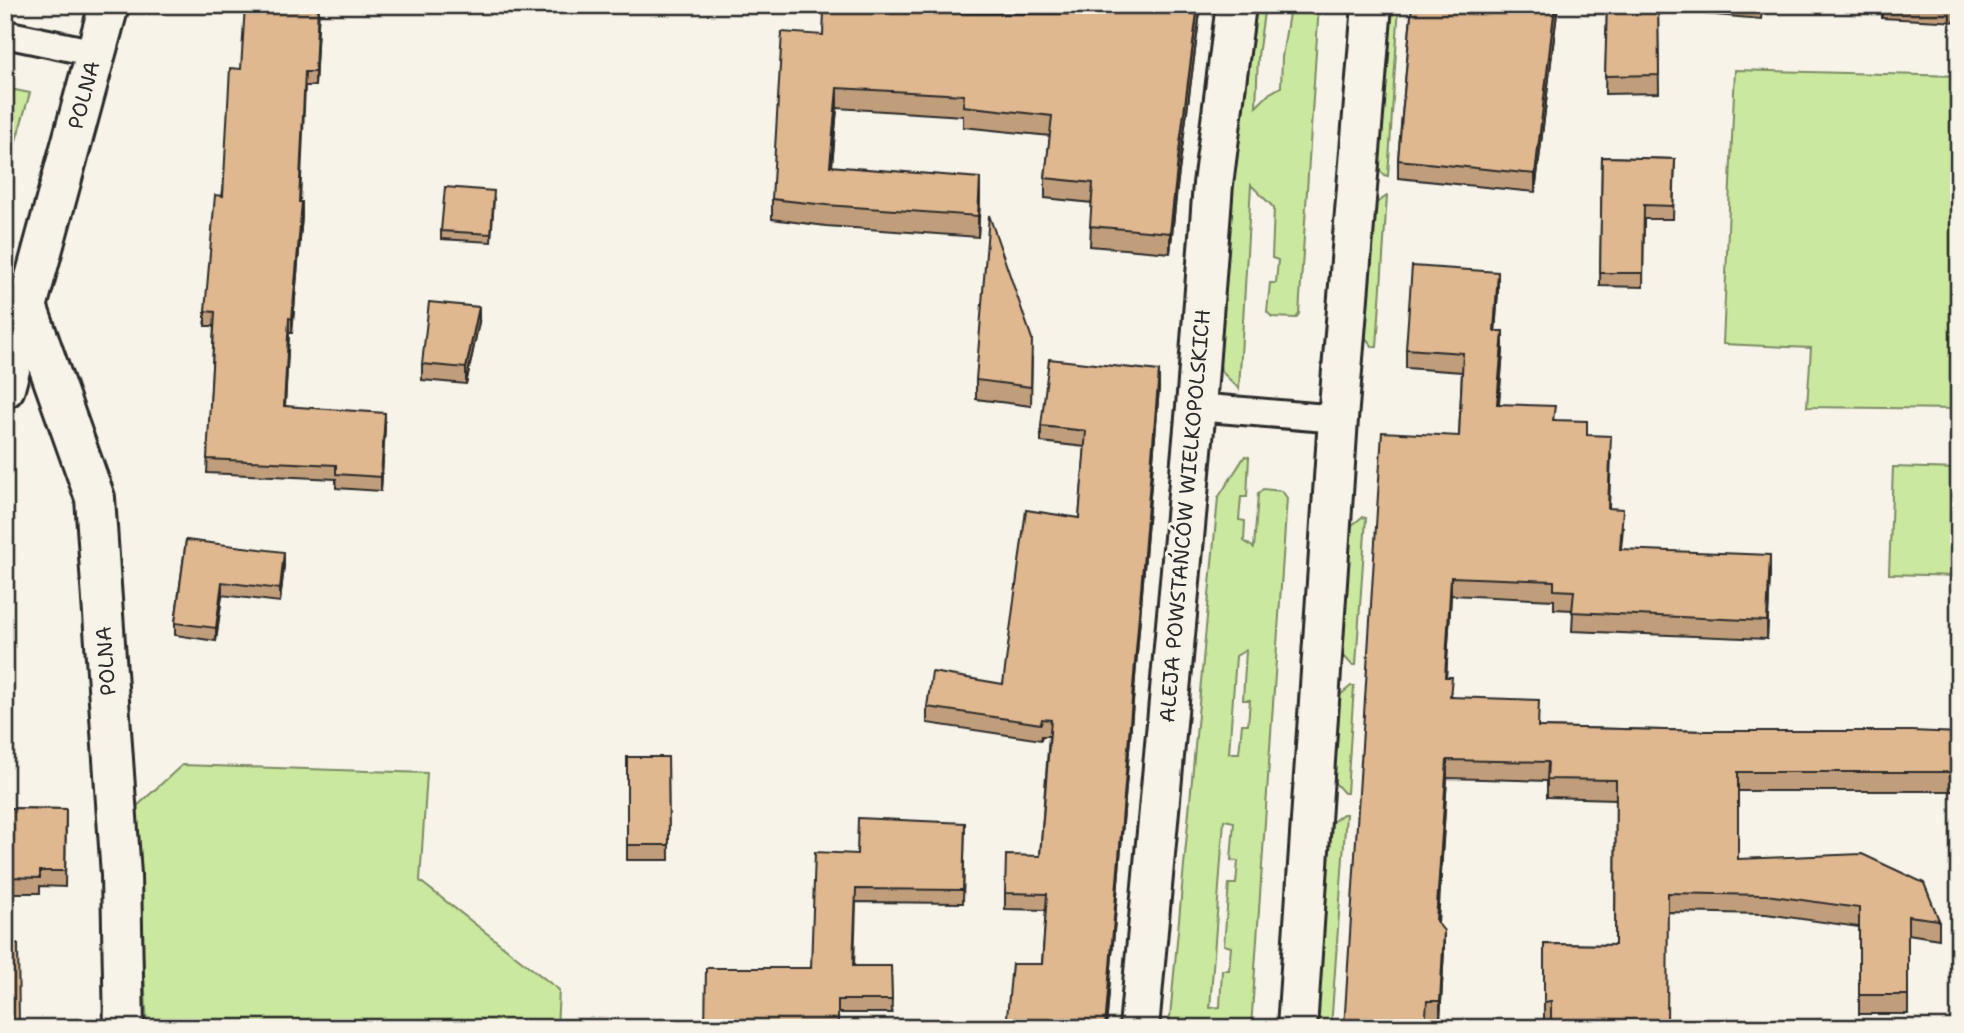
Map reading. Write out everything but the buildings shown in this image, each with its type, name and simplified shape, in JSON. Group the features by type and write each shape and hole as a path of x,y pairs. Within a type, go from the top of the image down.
{"street":[{"name":"POLNA","path":"5,388 109,5"},
{"name":"ALEJA POWSTAŃCÓW WIELKOPOLSKICH","path":"1139,1028 1196,407 1213,184 1236,5"},
{"path":"1297,1028 1338,419 1373,5"},
{"name":"POLNA","path":"27,306 95,498 121,875 124,1028"}],"lane":[{"path":"5,34 96,53"},
{"path":"1196,407 1338,419"}],"green space":[{"path":"1257,5 1265,5 1258,56 1256,107 1270,93 1281,87 1282,57 1289,13 1295,13 1296,5 1319,5 1299,314 1296,318 1272,317 1267,312 1270,283 1276,283 1278,260 1272,258 1274,208 1251,185 1239,389 1221,371 1218,350 1233,189"},
{"path":"1385,5 1399,5 1388,176 1375,165"},
{"path":"1735,70 1959,76 1959,409 1807,407 1811,348 1723,344"},
{"path":"5,88 30,93 5,178"},
{"path":"1387,196 1377,347 1373,347 1364,336 1372,206"},
{"path":"1245,456 1249,457 1247,497 1241,497 1239,520 1245,521 1244,541 1254,548 1258,494 1263,489 1282,491 1287,498 1251,1028 1169,1028 1218,498","holes":["1246,650 1243,700 1250,700 1248,724 1242,724 1239,753 1229,753 1236,656","1224,820 1234,822 1231,860 1238,861 1236,884 1229,884 1224,945 1231,947 1229,970 1222,970 1220,1007 1210,1008"]},
{"path":"1893,467 1959,469 1959,576 1889,574"},
{"path":"1362,517 1366,518 1356,665 1352,665 1342,654 1351,526"},
{"path":"1354,686 1347,793 1344,793 1334,782 1340,695"},
{"path":"182,765 427,773 420,881 559,990 557,1028 147,1028 135,808"},
{"path":"1346,814 1331,1028 1317,1028 1331,823"}]}
